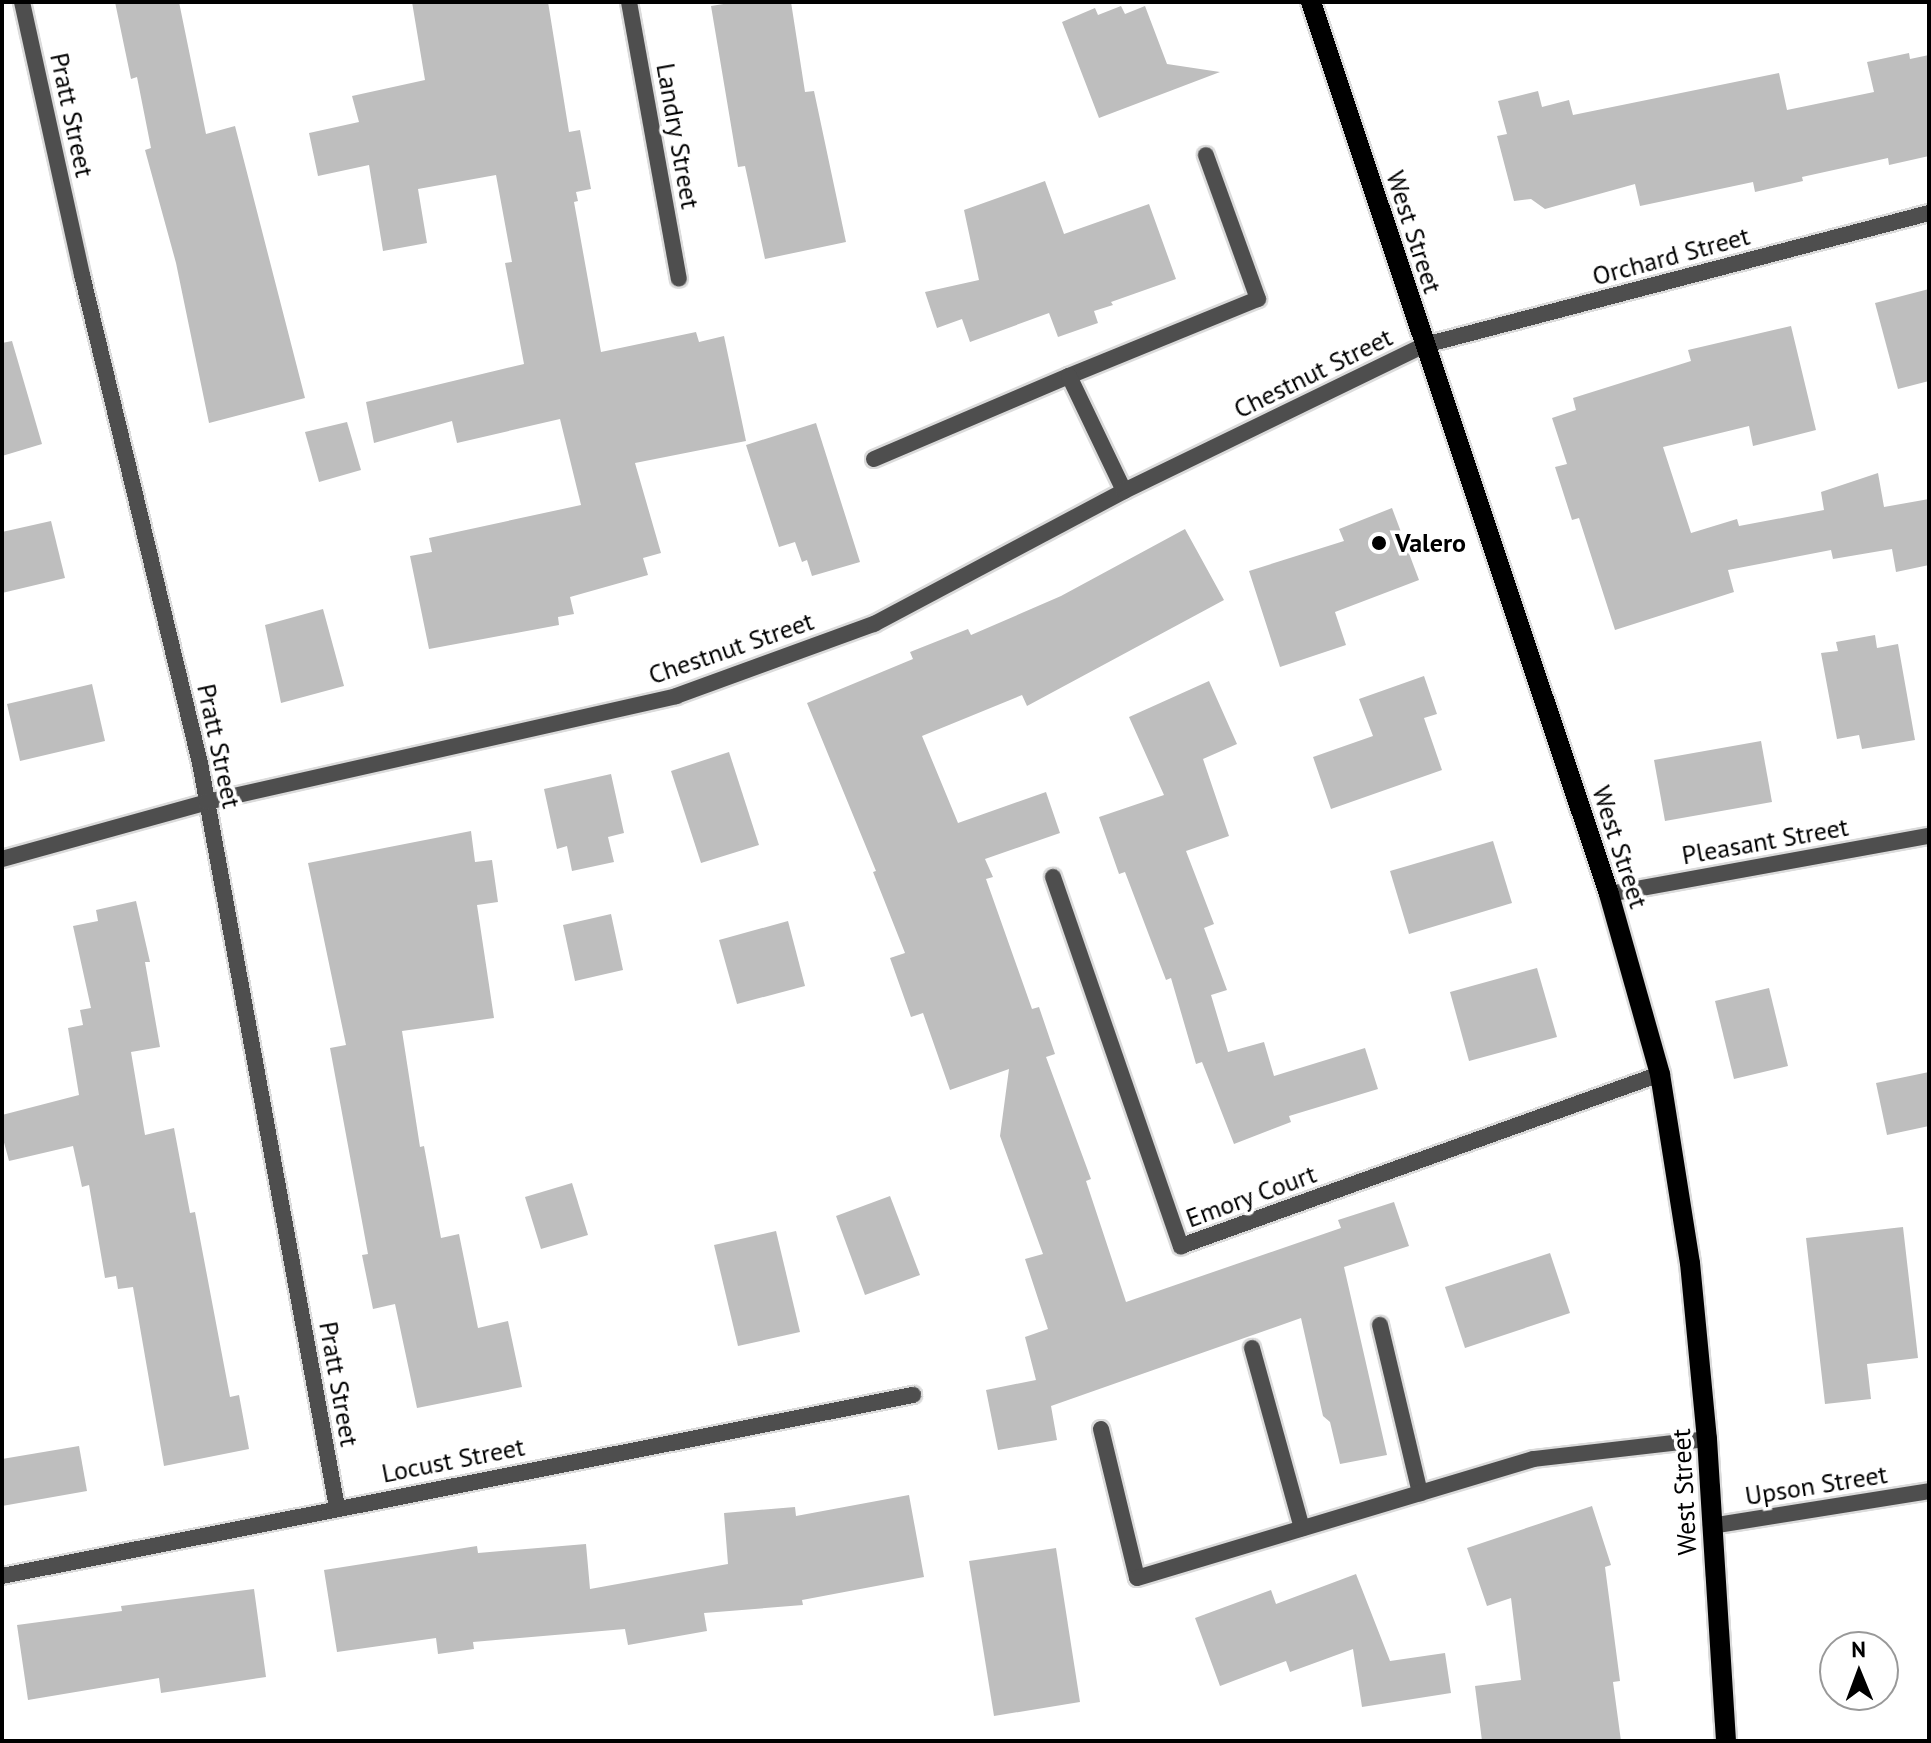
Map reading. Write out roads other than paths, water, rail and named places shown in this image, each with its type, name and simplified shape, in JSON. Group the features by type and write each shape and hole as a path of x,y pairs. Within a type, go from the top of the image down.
{"main road":[{"name":"West Street","path":"1311,2 1609,894 1660,1074 1683,1209 1707,1439 1726,1741"}],"street":[{"name":"Pratt Street","path":"22,2 82,275 207,802 337,1507"},
{"name":"Landry Street","path":"629,2 679,279"},
{"path":"874,459 1258,299 1206,155"},
{"name":"Orchard Street","path":"1425,345 1929,213"},
{"name":"Chestnut Street","path":"2,859 207,802 676,696 874,624 1124,491 1425,345"},
{"path":"1069,376 1124,491"},
{"name":"Pleasant Street","path":"1609,894 1929,836"},
{"name":"Emory Court","path":"1053,877 1181,1246 1660,1074"},
{"path":"1380,1325 1420,1493"},
{"path":"1252,1348 1302,1528"},
{"name":"Locust Street","path":"2,1576 913,1395"},
{"path":"1101,1429 1137,1578 1534,1459 1707,1439"},
{"name":"Upson Street","path":"1711,1526 1929,1491"}],"place":[{"name":"Valero","path":"1379,543"}]}
